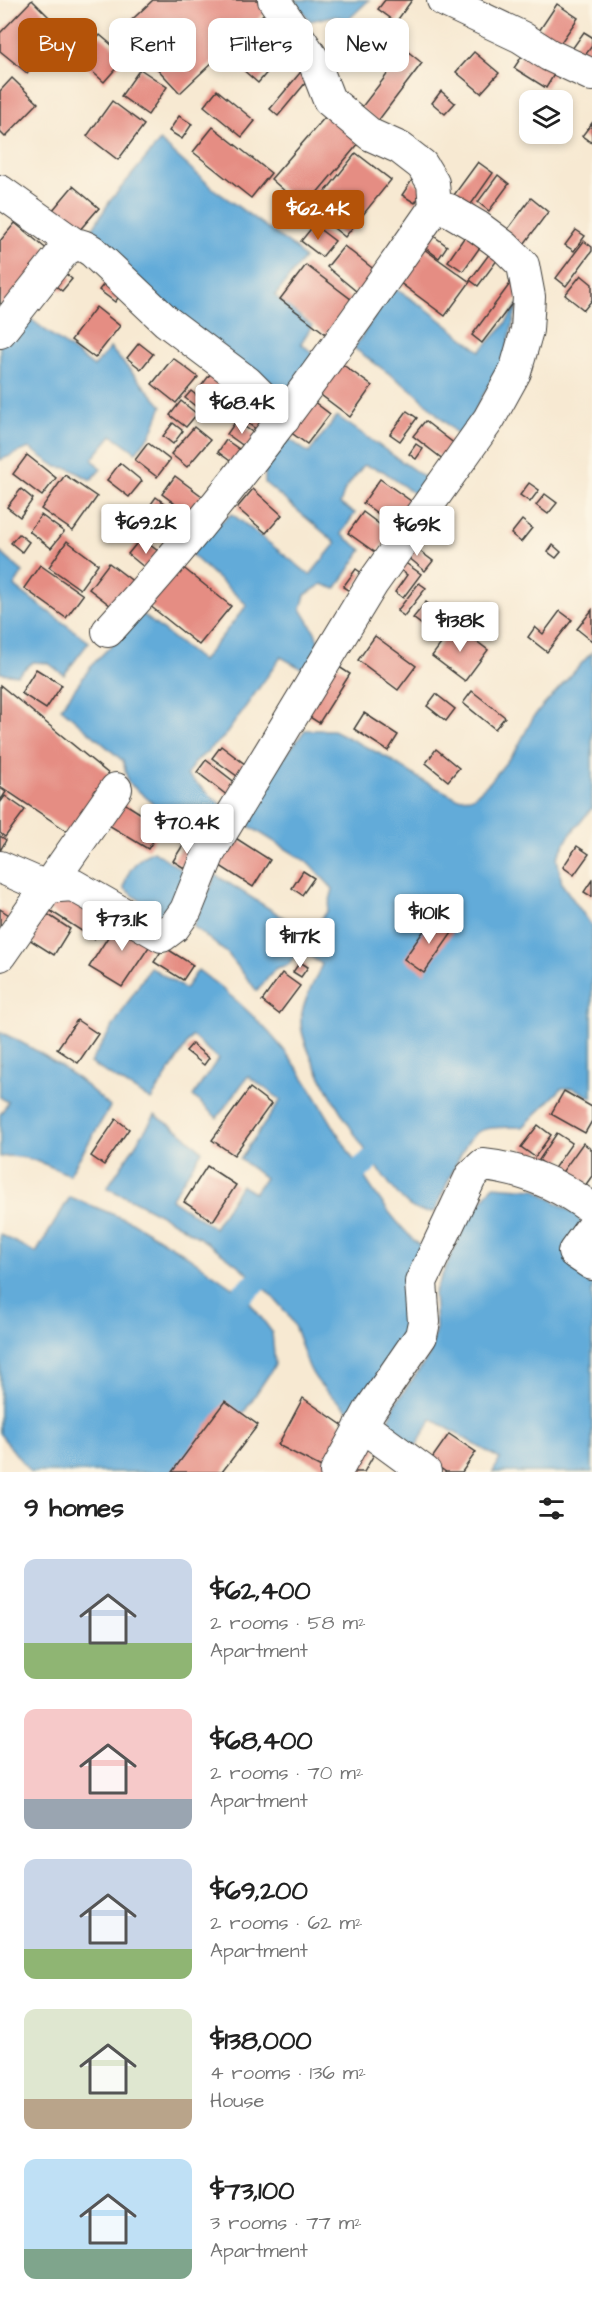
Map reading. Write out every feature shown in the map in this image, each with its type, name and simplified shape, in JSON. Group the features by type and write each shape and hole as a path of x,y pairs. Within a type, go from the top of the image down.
{"street":[{"path":"108,631 191,539 284,419 435,207 433,183 422,165 400,148 371,135 329,100 313,59 274,0"},
{"path":"443,0 520,36 549,55 592,75"},
{"path":"0,191 74,244"},
{"path":"0,867 46,887 73,885 162,936 174,927 186,910 209,853 372,584 489,419 515,372 527,330 529,297 523,265 505,246 478,227 449,210 435,207"},
{"path":"0,332 64,251 74,244 82,244 166,321 247,382 284,419"},
{"path":"0,954 116,789"},
{"path":"336,1472 360,1425 421,1336 424,1322 421,1282 471,1176 483,1165 507,1167 548,1182 575,1196 592,1209"},
{"path":"592,1227 574,1251 592,1264"},
{"path":"360,1425 425,1472"}],"water":[{"path":"294,0 369,0 350,18 333,16 313,20 313,18 308,18"},
{"path":"160,141 215,190 295,248 304,258 275,296 312,326 301,343 319,359 284,406 111,259 91,231 110,201"},
{"path":"393,287 428,310 480,351 503,327 518,304 504,358 460,437 417,394 354,348"},
{"path":"24,314 94,367 110,348 162,406 151,434 136,452 112,435 92,459 101,469 91,480 69,468 57,467 29,448 0,460 0,344"},
{"path":"337,416 431,482 420,498 383,471 364,465 345,489 340,504 355,513 341,534 362,550 336,589 322,584 305,595 301,609 315,632 321,650 306,671 281,657 224,737 194,763 187,775 223,806 204,834 162,811 128,782 123,761 61,708 92,665 142,614 202,661 247,605 191,554 211,529 232,514 310,575 336,543 265,483 265,468 285,436 309,453"},
{"path":"0,552 23,572 14,586 89,642 64,675 48,663 33,662 17,675 0,673"},
{"path":"592,652 592,808 569,836 557,858 562,884 592,926 592,1098 574,1088 562,1088 523,1127 492,1128 476,1133 459,1157 435,1211 420,1211 406,1203 378,1169 343,1115 312,1059 301,1020 306,999 322,964 300,950 288,965 276,968 257,991 228,954 193,926 216,875 284,918 312,929 327,912 333,889 309,863 244,823 278,765 305,730 333,730 388,758 420,779 457,798 473,797 490,782 516,750 534,716"},
{"path":"154,851 185,872 189,880 166,913 157,914 124,888 127,876 134,865"},
{"path":"150,967 185,989 198,970 238,1002 263,1026 296,1066 355,1163 387,1210 425,1251 413,1272 404,1299 410,1322 402,1342 354,1415 318,1382 310,1369 289,1316 267,1291 247,1273 202,1240 154,1211 107,1188 155,1115 181,1132 202,1151 171,1199 214,1228 241,1185 254,1193 265,1178 240,1159 281,1100 248,1076 217,1118 193,1096 218,1059 192,1036 151,1100 90,1063"},
{"path":"0,1032 58,1065 85,1084 110,1107 69,1175 27,1158 0,1157 0,1115 8,1102 0,1097"},
{"path":"493,1186 535,1189 580,1217 592,1277 592,1472 493,1472 500,1459 432,1419 415,1448 386,1426 397,1401 429,1356 436,1328 434,1293 466,1223"},
{"path":"70,1197 132,1222 183,1253 245,1296 272,1332 275,1365 214,1458 217,1472 30,1472 0,1434 0,1234 36,1253"}],"building":[{"path":"32,0 50,18 18,18 18,66 0,51 0,33"},
{"path":"153,0 266,0 272,6 259,18 208,18 208,67 180,93 160,72 196,72 196,18 134,18"},
{"path":"385,0 412,0 399,18 390,18 378,9"},
{"path":"557,4 578,18 557,48 537,34"},
{"path":"584,32 592,37 592,46 583,58 572,49"},
{"path":"100,35 109,43 109,72 113,72 104,82 93,72 97,72 97,39"},
{"path":"528,47 559,66 546,88 514,68"},
{"path":"409,52 422,63 378,121 361,108 389,72 409,72"},
{"path":"474,52 499,73 481,93 456,72"},
{"path":"138,72 144,72 167,87 148,115 121,96"},
{"path":"246,72 267,72 258,83"},
{"path":"301,72 309,72 312,75 278,116 270,109"},
{"path":"12,78 38,103 5,137 0,132 0,91"},
{"path":"217,90 255,121 242,137 204,106"},
{"path":"441,91 455,103 445,114 432,103"},
{"path":"112,101 144,125 118,160 87,136"},
{"path":"333,108 365,136 304,208 271,179"},
{"path":"179,116 192,124 182,139 169,131"},
{"path":"592,123 592,143 582,136"},
{"path":"213,127 271,173 251,198 193,152"},
{"path":"356,153 391,180 345,237 311,210"},
{"path":"478,162 493,173 467,210 451,199"},
{"path":"498,175 509,184 489,211 478,202"},
{"path":"412,180 424,189 415,203 402,195"},
{"path":"73,186 99,208 77,233 52,211"},
{"path":"531,198 548,212 519,251 502,237"},
{"path":"15,223 55,256 10,311 0,303 0,241"},
{"path":"314,225 335,241 322,257 301,241"},
{"path":"576,230 585,236 574,251 565,245"},
{"path":"427,231 447,246 439,258 419,243"},
{"path":"468,232 483,243 463,271 448,261"},
{"path":"584,241 592,247 592,251 566,286 556,278"},
{"path":"344,246 380,274 362,296 327,267"},
{"path":"424,249 470,282 445,316 399,282"},
{"path":"490,253 498,259 478,286 470,280"},
{"path":"306,265 352,300 326,334 280,299"},
{"path":"61,270 72,279 62,291 51,282"},
{"path":"581,275 592,284 592,300 584,310 565,295"},
{"path":"110,276 126,288 115,302 99,290"},
{"path":"512,281 523,289 482,343 472,335"},
{"path":"96,307 120,326 95,358 71,340"},
{"path":"139,343 153,354 141,369 127,358"},
{"path":"173,358 198,377 176,403 152,384"},
{"path":"335,359 372,386 350,417 313,389"},
{"path":"217,365 235,379 218,403 199,389"},
{"path":"191,391 216,411 211,418 185,398"},
{"path":"309,398 330,414 307,444 286,429"},
{"path":"249,399 273,418 261,433 237,415"},
{"path":"181,401 197,414 186,427 170,415"},
{"path":"407,411 417,418 400,441 390,434"},
{"path":"236,421 258,436 248,449 227,434"},
{"path":"425,421 456,445 444,460 413,436"},
{"path":"173,423 183,431 173,444 163,436"},
{"path":"194,427 210,440 187,467 171,454"},
{"path":"226,440 246,454 237,466 218,452"},
{"path":"148,443 170,460 157,477 135,460"},
{"path":"416,444 423,449 416,459 409,454"},
{"path":"27,455 56,478 42,496 13,474"},
{"path":"120,463 142,481 129,497 107,480"},
{"path":"65,475 97,497 73,531 41,509"},
{"path":"175,476 210,502 197,520 162,494"},
{"path":"380,479 422,509 406,533 363,503"},
{"path":"529,483 539,490 530,502 520,495"},
{"path":"21,489 33,499 20,517 7,507"},
{"path":"253,489 282,515 266,533 237,508"},
{"path":"545,494 557,503 548,514 536,505"},
{"path":"156,497 192,524 174,547 139,521"},
{"path":"363,512 391,533 376,553 348,533"},
{"path":"41,515 64,532 51,548 29,531"},
{"path":"522,520 532,528 521,542 511,534"},
{"path":"19,534 29,542 22,552 11,543"},
{"path":"141,538 163,555 150,572 128,554"},
{"path":"67,541 98,564 80,589 49,567"},
{"path":"409,543 433,561 425,571 402,552"},
{"path":"553,545 561,552 556,558 548,552"},
{"path":"397,557 421,574 403,598 395,592 407,575 393,564"},
{"path":"109,563 139,586 119,612 89,589"},
{"path":"40,565 83,595 66,618 24,588"},
{"path":"181,566 231,606 199,645 149,605"},
{"path":"356,569 363,574 351,592 343,587"},
{"path":"419,583 426,588 404,616 397,611"},
{"path":"426,602 442,615 430,631 413,618"},
{"path":"592,610 592,641 577,629"},
{"path":"560,611 572,620 547,652 528,637 535,627 543,634"},
{"path":"455,625 488,650 465,681 432,656"},
{"path":"375,636 416,666 398,690 358,660"},
{"path":"333,663 350,674 319,723 302,712"},
{"path":"36,669 62,685 46,709 21,693"},
{"path":"0,685 110,775 70,833 0,786"},
{"path":"472,691 505,717 495,729 463,703"},
{"path":"436,694 455,709 446,721 427,706"},
{"path":"364,713 398,735 388,751 354,729"},
{"path":"221,746 246,765 237,776 212,758"},
{"path":"436,749 459,768 448,781 426,763"},
{"path":"206,760 237,784 228,796 197,772"},
{"path":"0,788 6,792 0,801"},
{"path":"5,796 25,810 5,837 0,833 0,803"},
{"path":"116,798 162,827 148,849 102,821"},
{"path":"0,836 6,840 0,851"},
{"path":"234,837 270,860 253,887 217,864"},
{"path":"186,840 202,850 189,871 173,861"},
{"path":"577,846 589,854 574,875 563,867"},
{"path":"303,871 314,878 302,895 292,888"},
{"path":"592,880 592,897 584,892"},
{"path":"29,897 114,905 94,939"},
{"path":"0,909 9,915 0,928"},
{"path":"41,910 70,929 54,955 24,936"},
{"path":"434,916 454,930 424,973 404,959"},
{"path":"120,918 155,938 122,987 89,967"},
{"path":"164,947 193,965 183,980 154,962"},
{"path":"300,962 308,967 301,977 293,972"},
{"path":"282,973 300,986 279,1014 262,1001"},
{"path":"77,1020 98,1034 78,1063 57,1049"},
{"path":"192,1044 209,1058 204,1065 186,1051"},
{"path":"250,1088 271,1104 234,1155 212,1140"},
{"path":"564,1091 592,1107 592,1121 585,1133 551,1114"},
{"path":"116,1119 129,1129 104,1165 91,1156"},
{"path":"538,1125 551,1135 535,1157 521,1147"},
{"path":"557,1133 572,1143 553,1170 539,1160"},
{"path":"583,1143 592,1150 592,1176 582,1190 560,1175"},
{"path":"207,1166 236,1185 213,1221 184,1202"},
{"path":"303,1398 377,1449 364,1472 331,1472 278,1445"},
{"path":"225,1401 258,1425 222,1472 172,1472"},
{"path":"449,1434 476,1452 462,1472 446,1472 430,1461"}],"waterway":[{"path":"337,1187 396,1140"},
{"path":"219,1313 280,1263"}]}
